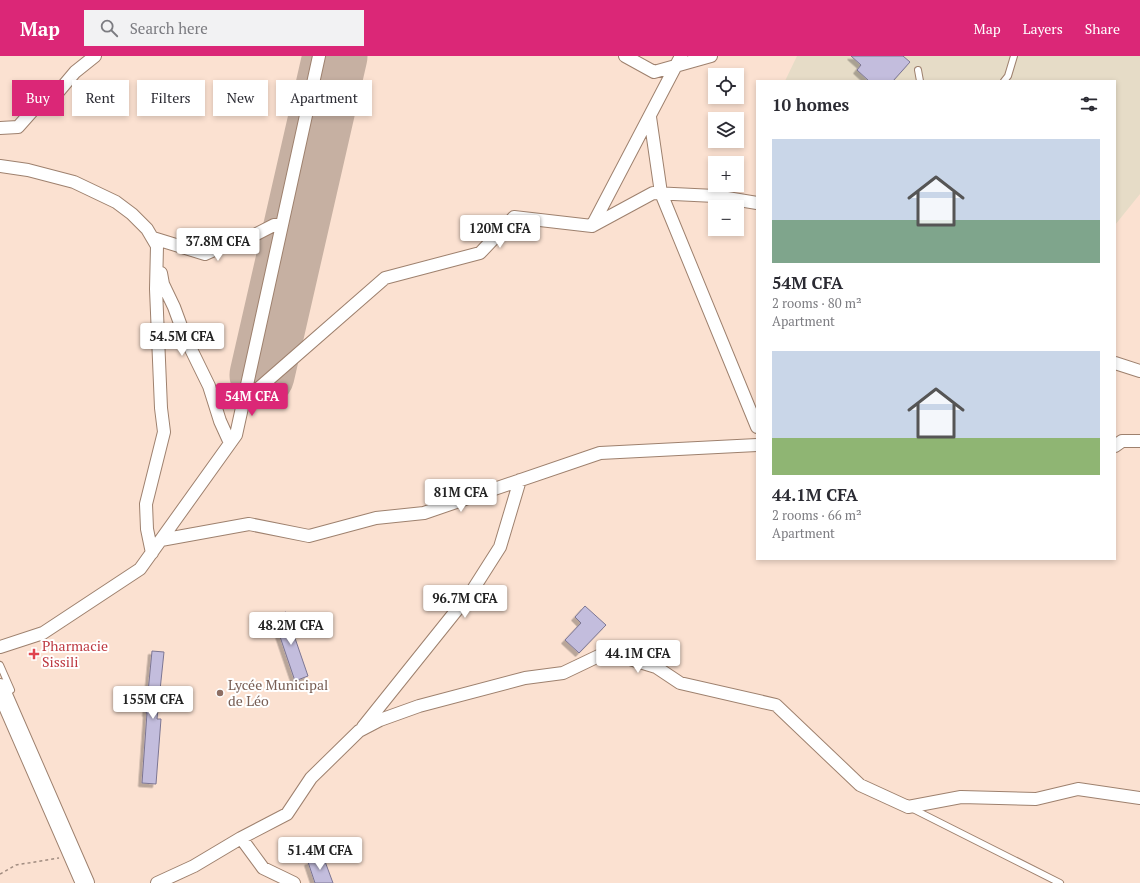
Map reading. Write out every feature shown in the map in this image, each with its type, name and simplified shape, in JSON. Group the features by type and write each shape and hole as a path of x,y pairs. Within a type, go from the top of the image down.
{"main road":[{"path":"6,691 85,883"}],"street":[{"path":"0,128 18,127 42,100 59,91 75,72 95,56"},
{"path":"0,647 43,633 140,570 236,435 319,56"},
{"path":"625,56 654,72 679,61 711,56"},
{"path":"592,226 679,61"},
{"path":"650,117 661,193 756,425"},
{"path":"0,166 28,170 74,182 116,202 132,214 147,229 157,246 158,262 156,289 161,408 164,432 146,504 147,529 152,553"},
{"path":"243,402 385,278 480,253 514,217 592,226 653,193 715,196 756,203"},
{"path":"153,238 206,254 232,242 245,240 274,225 282,223"},
{"path":"158,262 163,284 174,307 185,337 209,386 220,421 230,443"},
{"path":"1116,363 1140,371"},
{"path":"1116,445 1122,441 1140,441"},
{"path":"161,540 249,524 309,536 376,518 424,513 600,452 756,445"},
{"path":"157,883 194,866 241,838 287,814 311,778 359,731 472,591 500,547 520,480"},
{"path":"359,731 380,720 419,706 525,678 563,672 607,652 656,667 680,683 776,705 860,785 908,807 961,797 1036,799 1078,789 1140,798"},
{"path":"241,838 263,868 294,883"}],"lane":[{"path":"1005,80 1008,76 1014,56"},
{"path":"918,70 920,80"},
{"path":"0,665 6,691"},
{"path":"908,807 1060,883"}],"path":[{"path":"0,874 16,865 73,856"}],"shaded area":[{"path":"797,56 1140,56 1140,194 1116,224 1116,80 785,80"}],"building":[{"path":"851,56 903,56 910,62 894,80 868,80 857,70 861,65"},
{"path":"585,606 606,625 579,653 565,640 581,623 575,617"},
{"path":"286,612 308,676 295,681 273,616"},
{"path":"152,651 164,652 157,719 161,719 156,784 142,783 146,713"},
{"path":"323,856 333,883 315,883 308,862"}],"runway":[{"path":"262,375 335,56"}],"place":[{"name":"Pharmacie Sissili","path":"34,654"},
{"name":"Lycée Municipal de Léo","path":"220,693"}]}
